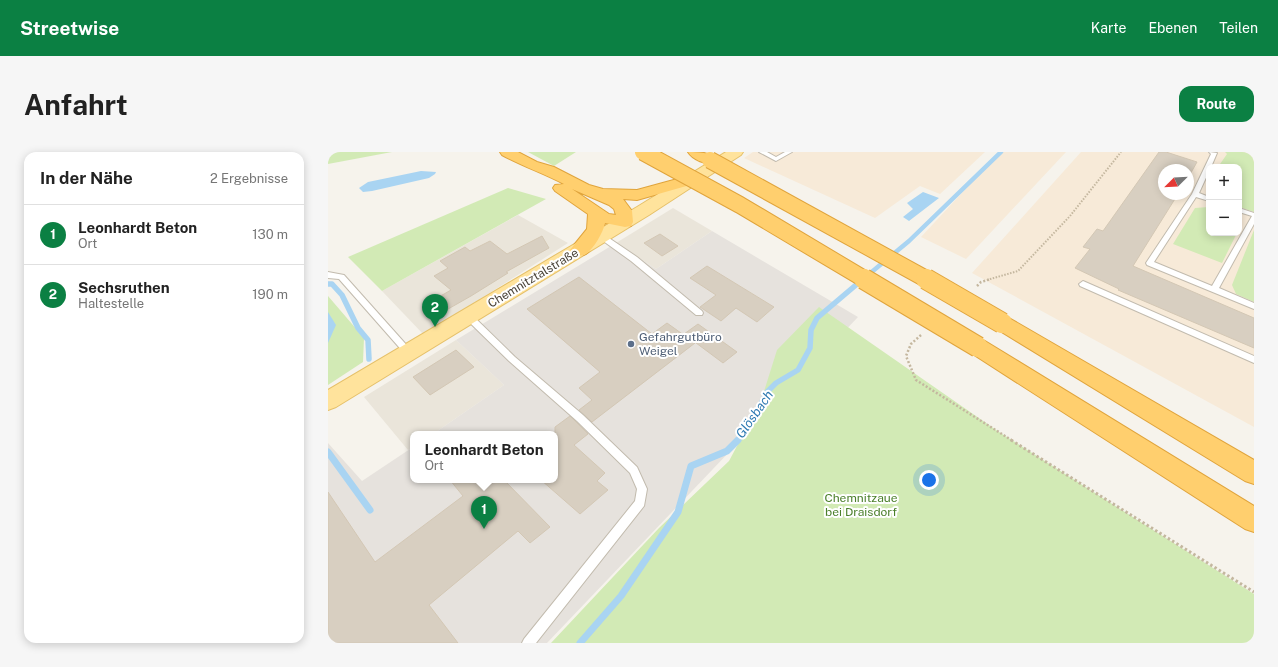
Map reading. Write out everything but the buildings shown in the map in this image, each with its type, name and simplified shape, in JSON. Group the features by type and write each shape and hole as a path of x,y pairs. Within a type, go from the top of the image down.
{"highway":[{"path":"507,152 532,165 549,170 583,188 601,194 616,202 625,212 625,222 604,218 539,174 532,165"},
{"path":"643,152 766,220 978,347 1254,520"},
{"path":"695,152 888,257 1254,473"},
{"path":"601,194 636,195 692,180"},
{"path":"579,250 596,230 598,221 596,213"}],"main road":[{"name":"Chemnitztalstraße","path":"328,401 625,222 736,152"}],"lane":[{"path":"762,152 776,159 789,152"},
{"path":"1212,152 1195,194 1150,263 1254,306"},
{"path":"1195,194 1206,198"},
{"path":"1214,290 1254,217 1242,211"},
{"path":"601,236 634,260 698,313"},
{"path":"328,275 341,277 408,352"},
{"path":"1083,284 1254,360"},
{"path":"469,317 512,359 580,418 634,470 642,489 640,503 528,643"}],"path":[{"path":"981,282 1018,271 1070,216 1121,152"},
{"path":"910,344 906,356 916,380 1254,592"}],"shaded area":[{"path":"753,152 985,152 940,194 920,186 875,218 744,158"},
{"path":"1000,152 1066,152 966,259 921,237"},
{"path":"1081,152 1254,152 1254,427 972,273"},
{"path":"673,208 712,231 656,269 616,243"},
{"path":"518,215 568,243 424,335 382,291"},
{"path":"712,231 858,317 547,643 328,643 328,443 362,481 410,449 410,483 558,483 558,431 437,431 504,385 456,340 616,243 656,269"},
{"path":"456,340 504,385 437,431 410,431 410,449 408,450 364,397"}],"green space":[{"path":"328,152 392,152 328,164"},
{"path":"528,152 576,152 554,166"},
{"path":"1225,152 1254,152 1254,212 1242,208 1242,164 1220,164 1227,154"},
{"path":"508,188 546,199 382,291 348,257"},
{"path":"1206,207 1206,236 1236,236 1222,263 1173,244 1195,208"},
{"path":"1254,230 1254,302 1236,294 1232,285"},
{"path":"328,296 364,338 363,362 328,385"},
{"name":"Chemnitzaue bei Draisdorf","path":"819,307 999,432 1254,594 1254,643 551,643 659,528 729,461 761,401 777,350"}],"water":[{"path":"421,171 436,172 429,178 372,191 363,192 359,188 368,182"},
{"path":"923,192 939,198 909,221 903,217 913,209 907,203"},
{"path":"328,312 336,325 328,343"}],"waterway":[{"name":"Glösbach","path":"862,280 909,241 1001,152"},
{"name":"Glösbach","path":"737,441 748,429 767,392 776,383 798,370 810,348 811,330 817,318 863,279"},
{"path":"328,284 332,284 342,295 358,328 368,340 369,359"},
{"name":"Glösbach","path":"580,643 621,596 678,512 691,466 727,451 737,441"},
{"path":"328,452 370,510"}],"place":[{"name":"Sechsruthen","path":"435,327"},
{"name":"Gefahrgutbüro Weigel","path":"631,344"},
{"name":"Leonhardt Beton","path":"484,529"}]}
